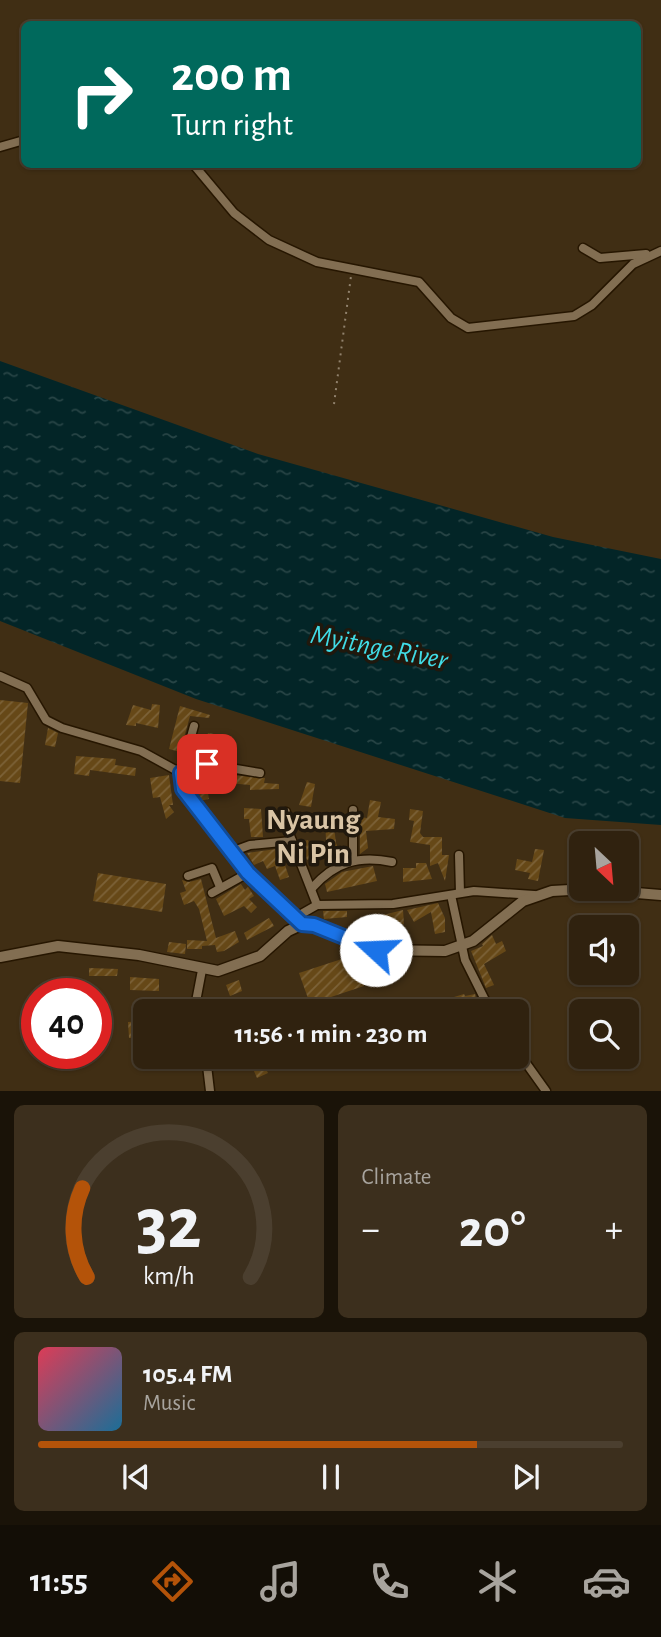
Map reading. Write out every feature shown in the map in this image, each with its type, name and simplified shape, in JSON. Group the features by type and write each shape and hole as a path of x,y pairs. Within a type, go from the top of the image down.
{"street":[{"path":"0,148 21,140"},
{"path":"196,168 234,213 262,236 310,260 419,282 451,318 461,326 475,329 574,316 592,305 633,264 649,254"},
{"path":"583,248 600,258 661,251"},
{"path":"0,676 27,688 46,720 62,728 141,751 181,773 207,764 260,773"},
{"path":"194,726 181,773 188,797 248,873 299,920 351,942 391,952 445,951 462,946 534,895"},
{"path":"353,810 353,859"},
{"path":"286,811 292,841 317,905"},
{"path":"231,852 250,845 292,841"},
{"path":"459,855 455,894 462,946 484,999"},
{"path":"312,888 332,870 353,859 392,862"},
{"path":"188,876 212,868 220,887"},
{"path":"212,894 248,873"},
{"path":"0,957 58,946 139,955 202,971 218,971 243,964 271,949 317,905 393,904 484,891 534,895 580,889 661,895"},
{"path":"197,999 202,971"},
{"path":"529,1067 546,1091"},
{"path":"207,1069 210,1091"}],"path":[{"path":"334,404 351,268"}],"water":[{"name":"Myitnge River","path":"0,361 258,454 553,537 661,559 661,825 565,818 196,699 0,621"}],"building":[{"path":"0,700 28,703 20,783 0,781"},
{"path":"152,704 160,705 158,728 136,723 136,726 126,725 133,705 151,710"},
{"path":"180,706 210,715 209,718 190,716 180,752 169,749"},
{"path":"48,728 58,733 55,747 45,745"},
{"path":"208,733 220,735 218,744 225,746 223,754 193,753 198,737 206,739"},
{"path":"76,756 116,759 115,765 136,768 135,776 90,770 89,776 74,774"},
{"path":"219,773 227,793 208,793 209,799 199,801 196,793 202,792 201,778"},
{"path":"169,775 173,805 169,805 174,812 166,819 160,797 153,798 150,778"},
{"path":"230,775 265,778 264,783 279,784 279,789 250,790 250,785 228,783"},
{"path":"307,782 315,784 311,807 299,805"},
{"path":"370,800 381,802 378,817 395,819 394,829 366,831 368,848 360,854 360,817 367,818"},
{"path":"244,808 261,809 263,837 251,837 249,819 244,819"},
{"path":"410,809 423,811 420,833 423,837 442,837 442,855 449,855 445,881 438,863 430,866 430,845 410,842 414,821 409,820"},
{"path":"333,819 340,852 336,853 336,860 333,861 326,840 325,820"},
{"path":"308,840 314,858 307,860 300,842"},
{"path":"284,848 288,856 283,859 289,877 280,880 275,866 267,869 263,861 254,865 247,853"},
{"path":"535,849 544,850 538,881 528,879 530,873 515,870 517,859 532,862"},
{"path":"416,863 426,863 432,879 403,882 403,868 416,868"},
{"path":"373,866 377,881 327,892 325,884 342,872"},
{"path":"98,873 166,884 162,912 93,901"},
{"path":"201,879 216,938 235,931 239,942 224,951 217,952 215,945 202,946 202,949 187,949 187,940 207,941 199,909 194,901 184,905 180,893 186,891 182,880 189,882"},
{"path":"241,884 245,890 248,887 254,896 249,899 257,907 251,913 244,906 224,916 216,899"},
{"path":"438,903 445,918 445,932 435,934 431,912 414,922 407,910"},
{"path":"403,910 404,924 383,928 382,925 355,922"},
{"path":"323,911 347,911 347,917 324,919"},
{"path":"269,918 274,926 247,940 244,933"},
{"path":"492,935 496,944 502,941 506,951 484,964 494,985 486,988 471,951 483,946"},
{"path":"169,942 186,944 185,954 167,952"},
{"path":"354,955 364,986 325,999 308,999 299,973"},
{"path":"89,968 118,969 117,976 89,976"},
{"path":"130,977 159,979 159,991 130,990"},
{"path":"239,980 242,991 230,996 226,985"},
{"path":"475,994 476,999 455,999 454,997"},
{"path":"128,1022 133,1022 133,1038 129,1038"},
{"path":"253,1069 266,1069 268,1073 257,1078"}],"district":[{"name":"Nyaung Ni Pin","path":"313,837"}],"route":[{"path":"207,764 181,773 183,789 254,880 302,924 314,925 376,950"}]}
